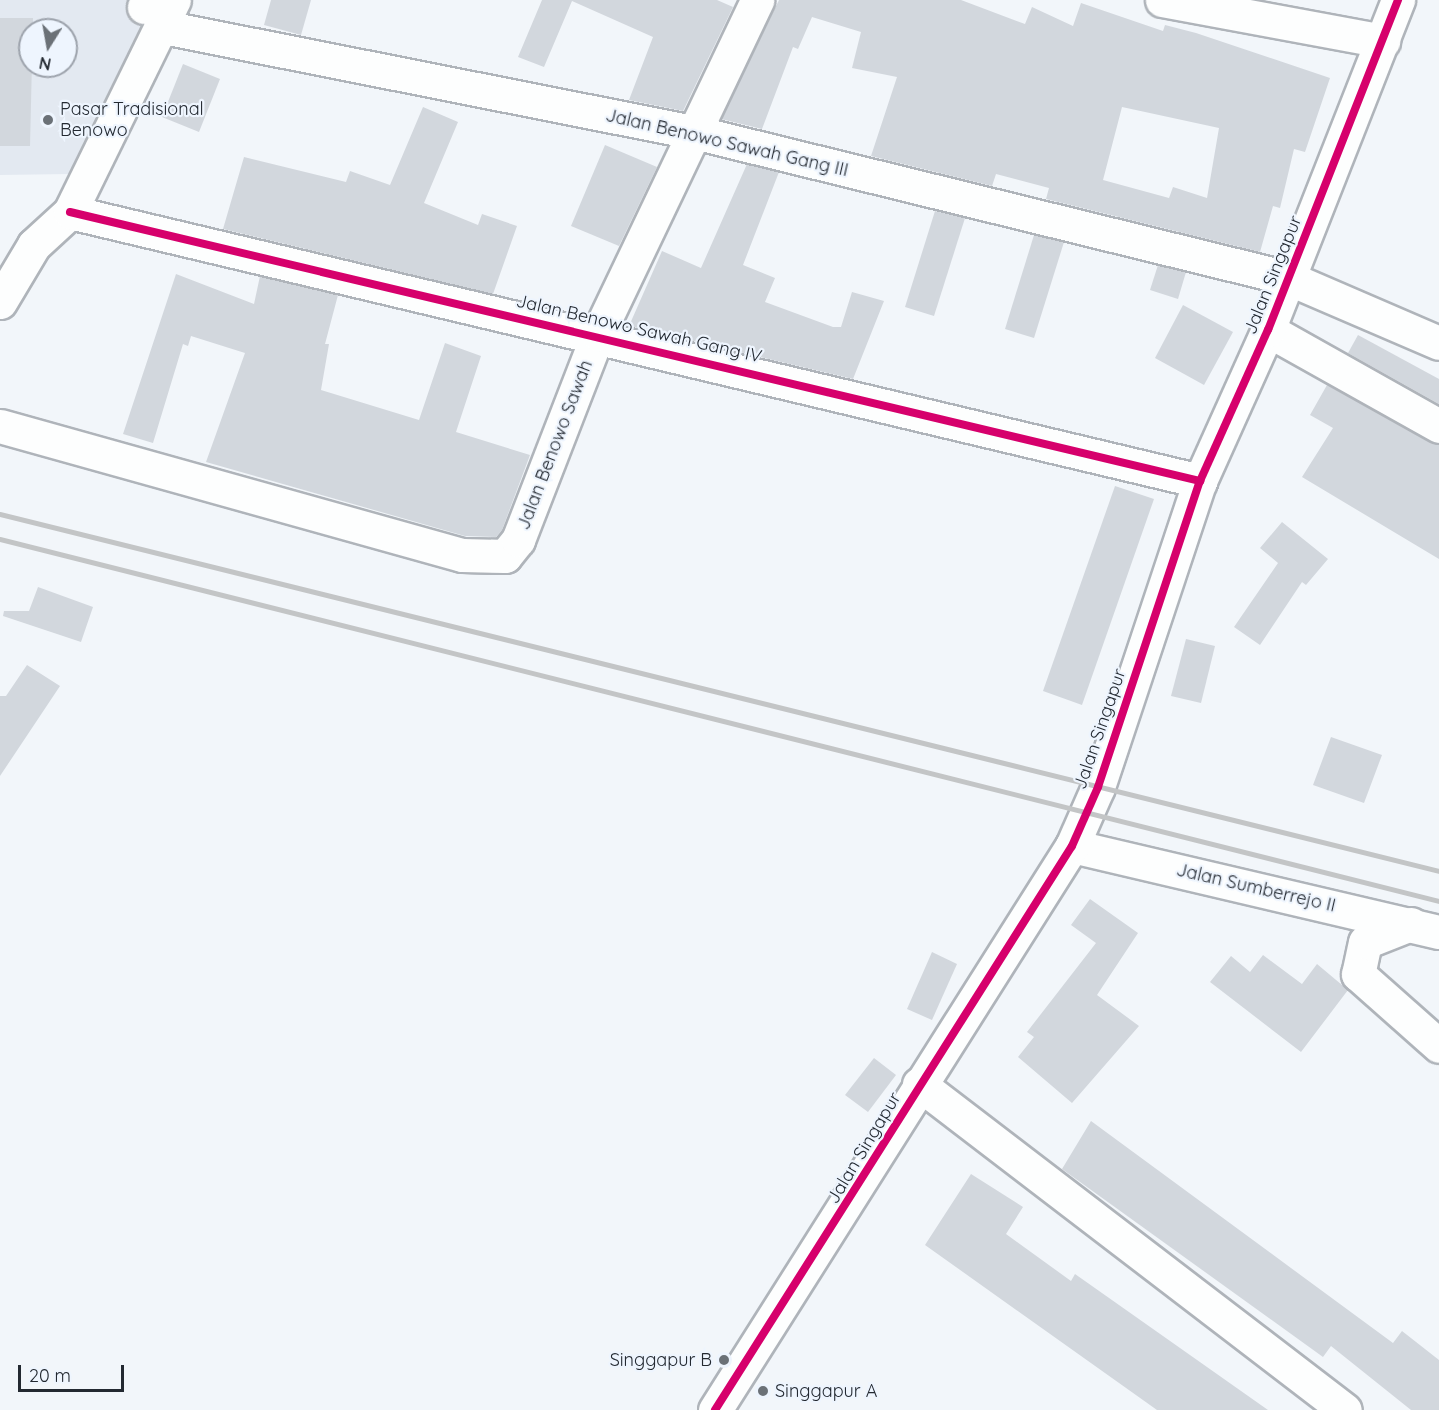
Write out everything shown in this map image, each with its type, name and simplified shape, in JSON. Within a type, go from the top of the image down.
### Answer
[{"type":"street","name":"Jalan Benowo Sawah","points":[[0,426],[462,555],[505,556],[518,540],[598,334],[698,133],[757,0]]},
{"type":"street","points":[[1162,0],[1383,41]]},
{"type":"street","name":"Jalan Singapur","points":[[716,1410],[919,1084],[1072,846],[1098,787],[1200,480],[1268,330],[1398,0]]},
{"type":"street","name":"Jalan Benowo Sawah Gang III","points":[[157,9],[698,133],[1287,279],[1439,343]]},
{"type":"street","points":[[0,302],[34,245],[70,212],[157,9]]},
{"type":"street","name":"Jalan Benowo Sawah Gang IV","points":[[70,212],[598,334],[1200,480]]},
{"type":"street","points":[[1268,330],[1439,426]]},
{"type":"street","name":"Jalan Sumberrejo II","points":[[1072,846],[1425,928]]},
{"type":"street","points":[[1425,928],[1365,942],[1358,974],[1439,1046]]},
{"type":"street","points":[[919,1084],[1345,1410]]},
{"type":"shaded area","name":"Pasar Tradisional Benowo","points":[[0,0],[155,0],[70,174],[0,175]]},
{"type":"building","points":[[271,0],[311,0],[301,35],[264,25]]},
{"type":"building","points":[[542,0],[717,0],[733,7],[683,111],[629,100],[653,37],[572,1],[544,67],[518,57]]},
{"type":"building","points":[[779,0],[961,0],[1025,24],[1032,7],[1073,26],[1081,3],[1163,31],[1165,25],[1196,33],[1330,78],[1305,152],[1294,149],[1280,208],[1273,206],[1260,252],[1046,199],[1049,188],[996,174],[992,186],[871,156],[897,77],[852,68],[861,32],[812,17],[798,49],[793,47],[762,129],[721,119]],"holes":[[[1122,107],[1219,128],[1207,198],[1173,187],[1169,198],[1103,180]]]},
{"type":"building","points":[[0,18],[18,18],[18,78],[32,78],[30,146],[0,146]]},
{"type":"building","points":[[183,64],[220,79],[199,132],[162,117]]},
{"type":"building","points":[[423,107],[458,122],[424,203],[478,225],[482,214],[517,226],[493,294],[223,229],[244,157],[346,182],[350,171],[390,185]]},
{"type":"building","points":[[605,145],[657,167],[619,246],[571,226]]},
{"type":"building","points":[[747,164],[779,172],[743,265],[775,278],[765,302],[833,327],[841,327],[852,292],[884,301],[853,379],[629,326],[662,251],[701,268]]},
{"type":"building","points":[[935,211],[965,218],[934,316],[905,307]]},
{"type":"building","points":[[1034,235],[1064,242],[1034,338],[1005,329]]},
{"type":"building","points":[[1158,265],[1186,272],[1178,299],[1150,290]]},
{"type":"building","points":[[176,274],[254,304],[260,276],[338,295],[325,344],[329,344],[321,390],[419,420],[445,343],[481,356],[456,432],[530,455],[502,530],[496,537],[465,536],[206,462],[245,353],[191,336],[188,346],[183,344],[153,443],[123,434]]},
{"type":"building","points":[[1183,305],[1233,332],[1204,385],[1155,358]]},
{"type":"building","points":[[1358,335],[1439,379],[1439,404],[1348,353]]},
{"type":"building","points":[[1327,385],[1439,445],[1439,559],[1302,477],[1333,428],[1310,415]]},
{"type":"building","points":[[1115,486],[1154,499],[1082,705],[1043,691]]},
{"type":"building","points":[[1282,522],[1328,559],[1306,585],[1302,582],[1260,645],[1234,627],[1278,563],[1260,548]]},
{"type":"building","points":[[38,587],[93,607],[81,642],[3,616],[4,611],[29,611]]},
{"type":"building","points":[[1186,639],[1215,646],[1201,703],[1171,696]]},
{"type":"building","points":[[27,665],[60,686],[0,776],[0,696],[6,696]]},
{"type":"building","points":[[1331,737],[1382,755],[1364,803],[1313,785]]},
{"type":"building","points":[[1090,899],[1138,933],[1097,995],[1139,1026],[1072,1103],[1018,1057],[1034,1037],[1027,1032],[1096,943],[1071,925]]},
{"type":"building","points":[[932,952],[957,964],[932,1020],[907,1009]]},
{"type":"building","points":[[1263,955],[1302,984],[1317,964],[1348,990],[1301,1052],[1210,982],[1231,956],[1250,972]]},
{"type":"building","points":[[874,1058],[896,1075],[868,1112],[845,1095]]},
{"type":"building","points":[[1091,1121],[1393,1343],[1402,1331],[1439,1360],[1439,1410],[1411,1410],[1331,1346],[1323,1357],[1062,1169]]},
{"type":"building","points":[[971,1174],[1023,1207],[1006,1234],[1071,1281],[1075,1274],[1268,1410],[1157,1410],[925,1245]]},
{"type":"railway","points":[[0,514],[1439,871]]},
{"type":"railway","points":[[0,539],[1439,901]]},
{"type":"cycle path","points":[[715,1410],[1072,846],[1098,787],[1200,481],[1268,330],[1398,0]]},
{"type":"cycle path","points":[[70,212],[1200,481]]},
{"type":"place","name":"Pasar Tradisional Benowo","points":[[48,120]]},
{"type":"place","name":"Singgapur B","points":[[724,1360]]},
{"type":"place","name":"Singgapur A","points":[[763,1391]]}]
